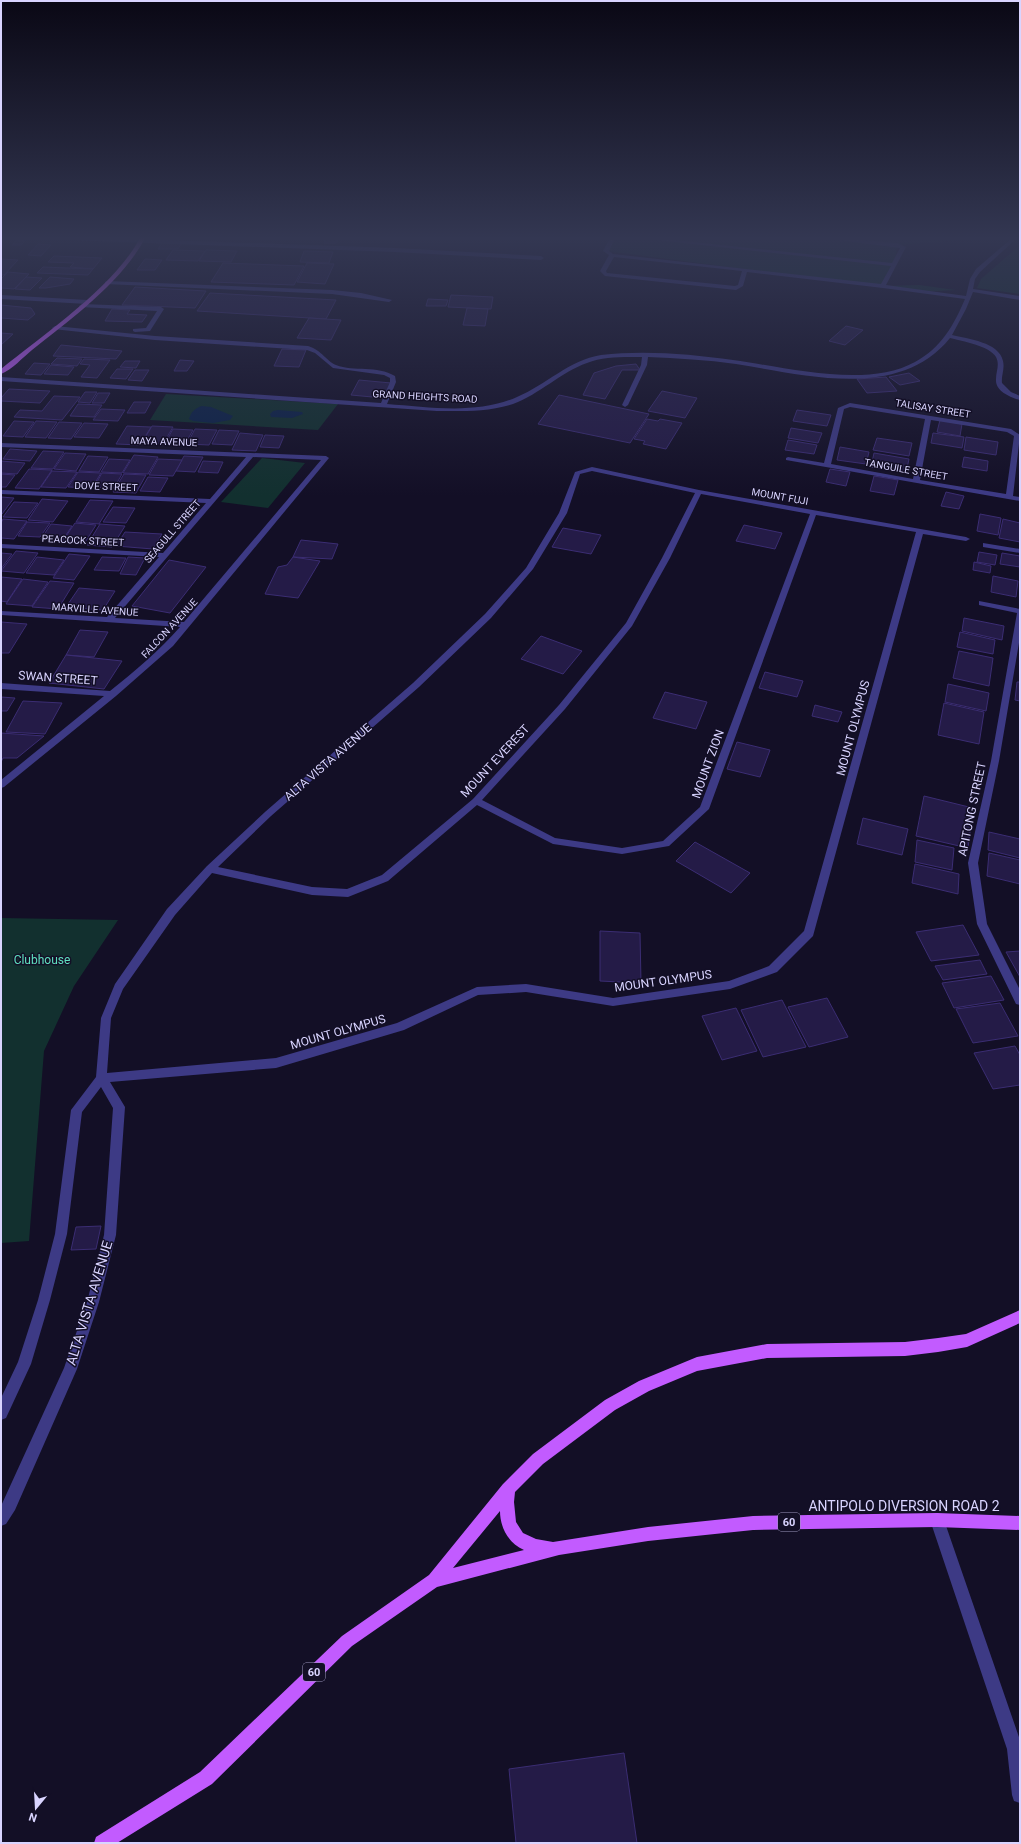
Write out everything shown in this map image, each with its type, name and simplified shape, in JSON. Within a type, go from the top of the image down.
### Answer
[{"type":"main road","points":[[1,372],[60,324]]},
{"type":"main road","name":"60","points":[[102,1843],[206,1778],[347,1641],[434,1580],[508,1489],[538,1459],[610,1405],[644,1386],[697,1364],[767,1351],[905,1349],[938,1345],[967,1340],[1020,1316]]},
{"type":"main road","points":[[508,1489],[506,1500],[507,1517],[513,1533],[518,1539],[533,1546],[559,1548]]},
{"type":"main road","name":"ANTIPOLO DIVERSION ROAD 2","points":[[434,1580],[559,1548],[648,1534],[753,1522],[937,1520],[1020,1523]]},
{"type":"street","points":[[74,324],[148,330],[152,324]]},
{"type":"street","name":"GRAND HEIGHTS ROAD","points":[[1,380],[475,410],[500,406],[522,398],[581,362],[611,356],[709,359],[833,376],[875,375],[895,372],[915,364],[933,354],[950,336],[956,324]]},
{"type":"street","points":[[55,328],[155,338],[308,348],[319,351],[334,367],[386,373],[393,377],[393,382],[383,405]]},
{"type":"street","points":[[950,336],[979,344],[992,350],[999,356],[999,385],[1004,390],[1020,398]]},
{"type":"street","points":[[625,405],[644,365],[645,356]]},
{"type":"street","name":"TALISAY STREET","points":[[827,465],[841,408],[850,405],[1009,430],[1017,435],[1009,497]]},
{"type":"street","points":[[916,481],[928,417]]},
{"type":"street","name":"MAYA AVENUE","points":[[1,445],[326,458]]},
{"type":"street","name":"SEAGULL STREET","points":[[109,620],[251,455]]},
{"type":"street","name":"FALCON AVENUE","points":[[1,784],[150,664],[187,625],[326,458]]},
{"type":"street","name":"TANGUILE STREET","points":[[788,459],[1020,499]]},
{"type":"street","name":"MOUNT FUJI","points":[[592,469],[699,492],[966,539]]},
{"type":"street","name":"ALTA VISTA AVENUE","points":[[1,1519],[10,1505],[70,1369],[93,1302],[110,1235],[119,1107],[101,1078],[106,1018],[120,987],[171,912],[210,869],[268,814],[416,685],[488,616],[529,569],[563,513],[577,473],[592,469]]},
{"type":"street","name":"DOVE STREET","points":[[1,492],[211,501]]},
{"type":"street","name":"MOUNT EVEREST","points":[[210,869],[312,891],[348,893],[385,878],[476,801],[562,707],[629,624],[666,558],[699,492]]},
{"type":"street","name":"MOUNT ZION","points":[[476,801],[553,841],[622,851],[666,844],[704,809],[814,512]]},
{"type":"street","name":"MOUNT OLYMPUS","points":[[101,1078],[276,1063],[400,1027],[477,991],[526,988],[612,1002],[730,985],[773,969],[809,933],[920,531]]},
{"type":"street","points":[[986,545],[1020,551]]},
{"type":"street","name":"PEACOCK STREET","points":[[1,546],[165,555]]},
{"type":"street","points":[[982,603],[1020,612]]},
{"type":"street","name":"APITONG STREET","points":[[1020,612],[994,761],[973,863],[982,924],[1020,1001]]},
{"type":"street","name":"MARVILLE AVENUE","points":[[1,613],[187,625]]},
{"type":"street","name":"SWAN STREET","points":[[1,686],[113,694]]},
{"type":"street","points":[[1,1413],[24,1364],[44,1300],[60,1238],[77,1110],[101,1078]]},
{"type":"street","points":[[937,1520],[1014,1749],[1020,1795]]},
{"type":"green space","points":[[166,394],[338,404],[318,430],[150,420]]},
{"type":"green space","points":[[262,458],[305,463],[268,508],[221,502]]},
{"type":"green space","name":"Clubhouse","points":[[1,918],[118,920],[74,986],[44,1051],[29,1241],[1,1243]]},
{"type":"water","points":[[202,406],[211,407],[233,416],[230,420],[213,423],[193,421],[189,419],[191,414],[197,408]]},
{"type":"water","points":[[273,411],[302,412],[303,414],[292,418],[271,417],[270,414]]},
{"type":"building","points":[[305,324],[339,324],[331,340],[297,338]]},
{"type":"building","points":[[463,324],[485,324],[485,326]]},
{"type":"building","points":[[846,326],[863,330],[845,345],[829,341]]},
{"type":"building","points":[[1,333],[13,334],[1,345]]},
{"type":"building","points":[[61,345],[122,351],[116,359],[53,356]]},
{"type":"building","points":[[282,349],[306,350],[299,367],[274,366]]},
{"type":"building","points":[[57,358],[82,359],[77,366],[51,364]]},
{"type":"building","points":[[84,359],[110,360],[97,378],[81,377],[90,365],[80,364]]},
{"type":"building","points":[[180,360],[194,361],[187,371],[174,371]]},
{"type":"building","points":[[125,361],[140,361],[136,368],[120,367]]},
{"type":"building","points":[[34,363],[50,364],[41,375],[25,374]]},
{"type":"building","points":[[636,364],[640,370],[622,370],[605,399],[583,395],[594,373],[616,366]]},
{"type":"building","points":[[51,365],[74,367],[68,375],[44,374]]},
{"type":"building","points":[[117,369],[133,369],[126,379],[110,378]]},
{"type":"building","points":[[135,370],[149,370],[142,381],[128,380]]},
{"type":"building","points":[[909,373],[920,381],[900,385],[889,377]]},
{"type":"building","points":[[886,377],[897,391],[867,393],[857,379]]},
{"type":"building","points":[[359,380],[391,383],[383,398],[351,395]]},
{"type":"building","points":[[9,389],[50,391],[40,403],[1,401],[1,398]]},
{"type":"building","points":[[662,391],[697,398],[685,418],[648,411]]},
{"type":"building","points":[[85,392],[97,392],[90,403],[78,402]]},
{"type":"building","points":[[98,393],[110,393],[104,403],[92,403]]},
{"type":"building","points":[[559,395],[649,414],[630,443],[538,424]]},
{"type":"building","points":[[54,396],[80,397],[62,420],[14,417],[20,410],[42,411]]},
{"type":"building","points":[[134,402],[151,402],[145,413],[127,413]]},
{"type":"building","points":[[78,404],[102,405],[94,417],[70,416]]},
{"type":"building","points":[[101,409],[125,410],[118,421],[93,420]]},
{"type":"building","points":[[797,410],[831,415],[827,426],[793,421]]},
{"type":"building","points":[[647,419],[658,421],[660,419],[682,423],[666,449],[643,444],[645,441],[634,439]]},
{"type":"building","points":[[940,420],[962,424],[960,436],[937,432]]},
{"type":"building","points":[[14,421],[34,422],[23,437],[3,436]]},
{"type":"building","points":[[36,421],[57,422],[46,438],[25,437]]},
{"type":"building","points":[[59,422],[82,423],[71,439],[48,438]]},
{"type":"building","points":[[84,423],[108,424],[99,438],[74,437]]},
{"type":"building","points":[[127,426],[151,427],[140,445],[116,444]]},
{"type":"building","points":[[152,426],[173,427],[163,444],[142,443]]},
{"type":"building","points":[[791,428],[822,433],[818,443],[788,438]]},
{"type":"building","points":[[173,429],[193,430],[185,444],[165,443]]},
{"type":"building","points":[[195,429],[217,430],[209,445],[187,444]]},
{"type":"building","points":[[219,430],[239,431],[232,445],[212,444]]},
{"type":"building","points":[[240,433],[263,435],[256,451],[232,450]]},
{"type":"building","points":[[933,433],[964,437],[962,448],[931,443]]},
{"type":"building","points":[[265,435],[284,436],[279,448],[260,447]]},
{"type":"building","points":[[966,437],[998,442],[996,455],[964,450]]},
{"type":"building","points":[[877,438],[912,443],[909,456],[873,450]]},
{"type":"building","points":[[788,440],[817,445],[814,454],[785,450]]},
{"type":"building","points":[[840,447],[869,452],[866,464],[837,460]]},
{"type":"building","points":[[10,449],[37,451],[30,461],[3,459]]},
{"type":"building","points":[[43,451],[64,452],[53,469],[31,468]]},
{"type":"building","points":[[65,453],[86,454],[76,471],[54,469]]},
{"type":"building","points":[[874,453],[909,459],[906,473],[871,467]]},
{"type":"building","points":[[134,455],[158,457],[148,474],[123,473]]},
{"type":"building","points":[[88,456],[108,457],[99,472],[79,471]]},
{"type":"building","points":[[184,456],[203,457],[195,472],[176,471]]},
{"type":"building","points":[[964,457],[988,461],[987,471],[962,467]]},
{"type":"building","points":[[109,459],[130,460],[122,473],[101,472]]},
{"type":"building","points":[[158,459],[182,460],[173,476],[149,475]]},
{"type":"building","points":[[1,461],[25,463],[17,474],[1,473]]},
{"type":"building","points":[[203,461],[223,462],[218,473],[198,472]]},
{"type":"building","points":[[29,469],[52,470],[39,489],[15,488]]},
{"type":"building","points":[[830,469],[850,472],[846,486],[826,482]]},
{"type":"building","points":[[52,471],[77,472],[66,488],[41,487]]},
{"type":"building","points":[[78,472],[101,473],[92,488],[68,487]]},
{"type":"building","points":[[102,473],[122,474],[114,488],[94,487]]},
{"type":"building","points":[[1,474],[15,475],[6,487],[1,487]]},
{"type":"building","points":[[124,474],[146,475],[136,493],[113,492]]},
{"type":"building","points":[[874,476],[898,480],[894,495],[870,491]]},
{"type":"building","points":[[148,477],[168,478],[160,492],[140,491]]},
{"type":"building","points":[[946,492],[964,496],[959,509],[941,506]]},
{"type":"building","points":[[1,497],[14,498],[2,514],[1,514]]},
{"type":"building","points":[[42,499],[68,501],[53,522],[28,520]]},
{"type":"building","points":[[90,500],[113,501],[99,524],[76,522]]},
{"type":"building","points":[[14,502],[38,503],[27,518],[3,517]]},
{"type":"building","points":[[113,507],[135,508],[126,523],[103,522]]},
{"type":"building","points":[[980,514],[1001,518],[998,535],[977,531]]},
{"type":"building","points":[[3,519],[27,521],[14,539],[1,538],[1,523]]},
{"type":"building","points":[[1003,519],[1020,523],[1020,542],[999,538]]},
{"type":"building","points":[[27,522],[50,523],[40,537],[18,536]]},
{"type":"building","points":[[75,523],[96,525],[84,544],[62,542]]},
{"type":"building","points":[[51,524],[72,526],[62,541],[41,539]]},
{"type":"building","points":[[100,524],[125,526],[112,547],[87,545]]},
{"type":"building","points":[[744,525],[782,533],[775,549],[736,541]]},
{"type":"building","points":[[563,528],[601,535],[591,554],[552,547]]},
{"type":"building","points":[[125,532],[162,534],[153,549],[116,546]]},
{"type":"building","points":[[301,540],[338,544],[332,559],[293,557]]},
{"type":"building","points":[[16,551],[38,553],[24,573],[1,571]]},
{"type":"building","points":[[979,552],[997,555],[995,565],[977,562]]},
{"type":"building","points":[[1,553],[12,554],[1,569]]},
{"type":"building","points":[[1002,553],[1020,556],[1020,567],[1000,564]]},
{"type":"building","points":[[69,554],[90,556],[74,580],[53,578]]},
{"type":"building","points":[[37,557],[64,560],[54,575],[26,573]]},
{"type":"building","points":[[102,557],[126,558],[119,571],[94,570]]},
{"type":"building","points":[[128,557],[145,558],[136,575],[120,574]]},
{"type":"building","points":[[293,557],[320,561],[298,598],[265,594],[278,567],[287,565]]},
{"type":"building","points":[[169,560],[206,567],[170,613],[132,606]]},
{"type":"building","points":[[974,562],[991,566],[990,573],[973,570]]},
{"type":"building","points":[[993,576],[1018,581],[1016,597],[991,592]]},
{"type":"building","points":[[1,577],[22,579],[7,602],[1,601]]},
{"type":"building","points":[[23,579],[48,582],[32,606],[6,604]]},
{"type":"building","points":[[50,581],[74,583],[58,609],[32,607]]},
{"type":"building","points":[[79,588],[115,591],[103,610],[66,607]]},
{"type":"building","points":[[964,618],[1004,626],[1002,640],[962,631]]},
{"type":"building","points":[[1,622],[27,624],[9,653],[1,653]]},
{"type":"building","points":[[80,630],[108,632],[94,657],[66,655]]},
{"type":"building","points":[[960,632],[995,640],[993,654],[957,647]]},
{"type":"building","points":[[541,636],[582,651],[563,674],[521,659]]},
{"type":"building","points":[[959,651],[993,658],[989,686],[953,678]]},
{"type":"building","points":[[66,655],[122,661],[104,689],[49,683]]},
{"type":"building","points":[[765,672],[803,681],[797,697],[759,688]]},
{"type":"building","points":[[1017,682],[1020,682],[1020,701],[1015,700]]},
{"type":"building","points":[[948,684],[989,693],[986,711],[945,702]]},
{"type":"building","points":[[665,692],[707,702],[696,729],[653,718]]},
{"type":"building","points":[[1,697],[15,698],[7,711],[1,711]]},
{"type":"building","points":[[23,701],[62,703],[45,734],[6,732]]},
{"type":"building","points":[[944,703],[984,712],[979,744],[938,735]]},
{"type":"building","points":[[815,705],[842,712],[838,722],[812,716]]},
{"type":"building","points":[[1,733],[44,736],[17,758],[3,758],[1,762]]},
{"type":"building","points":[[737,742],[770,750],[760,777],[727,769]]},
{"type":"building","points":[[924,796],[973,808],[968,848],[916,836]]},
{"type":"building","points":[[863,818],[908,829],[902,855],[857,844]]},
{"type":"building","points":[[989,832],[1020,839],[1020,858],[988,850]]},
{"type":"building","points":[[917,840],[954,848],[952,870],[915,862]]},
{"type":"building","points":[[695,842],[750,873],[731,893],[676,861]]},
{"type":"building","points":[[989,853],[1020,860],[1020,884],[987,876]]},
{"type":"building","points":[[915,864],[959,874],[958,894],[912,883]]},
{"type":"building","points":[[963,925],[979,955],[931,961],[916,932]]},
{"type":"building","points":[[600,931],[640,933],[641,983],[600,981]]},
{"type":"building","points":[[1020,951],[1020,977],[1006,952]]},
{"type":"building","points":[[980,960],[987,974],[943,980],[935,966]]},
{"type":"building","points":[[991,976],[1004,1000],[954,1008],[942,983]]},
{"type":"building","points":[[827,998],[848,1037],[809,1047],[788,1007]]},
{"type":"building","points":[[782,1000],[806,1047],[763,1057],[741,1010]]},
{"type":"building","points":[[1000,1003],[1018,1036],[973,1043],[956,1009]]},
{"type":"building","points":[[736,1008],[757,1051],[722,1060],[702,1016]]},
{"type":"building","points":[[1015,1046],[1020,1055],[1020,1085],[993,1089],[974,1053]]},
{"type":"building","points":[[101,1226],[96,1249],[71,1250],[76,1227]]},
{"type":"building","points":[[624,1753],[637,1843],[516,1843],[509,1769]]}]
